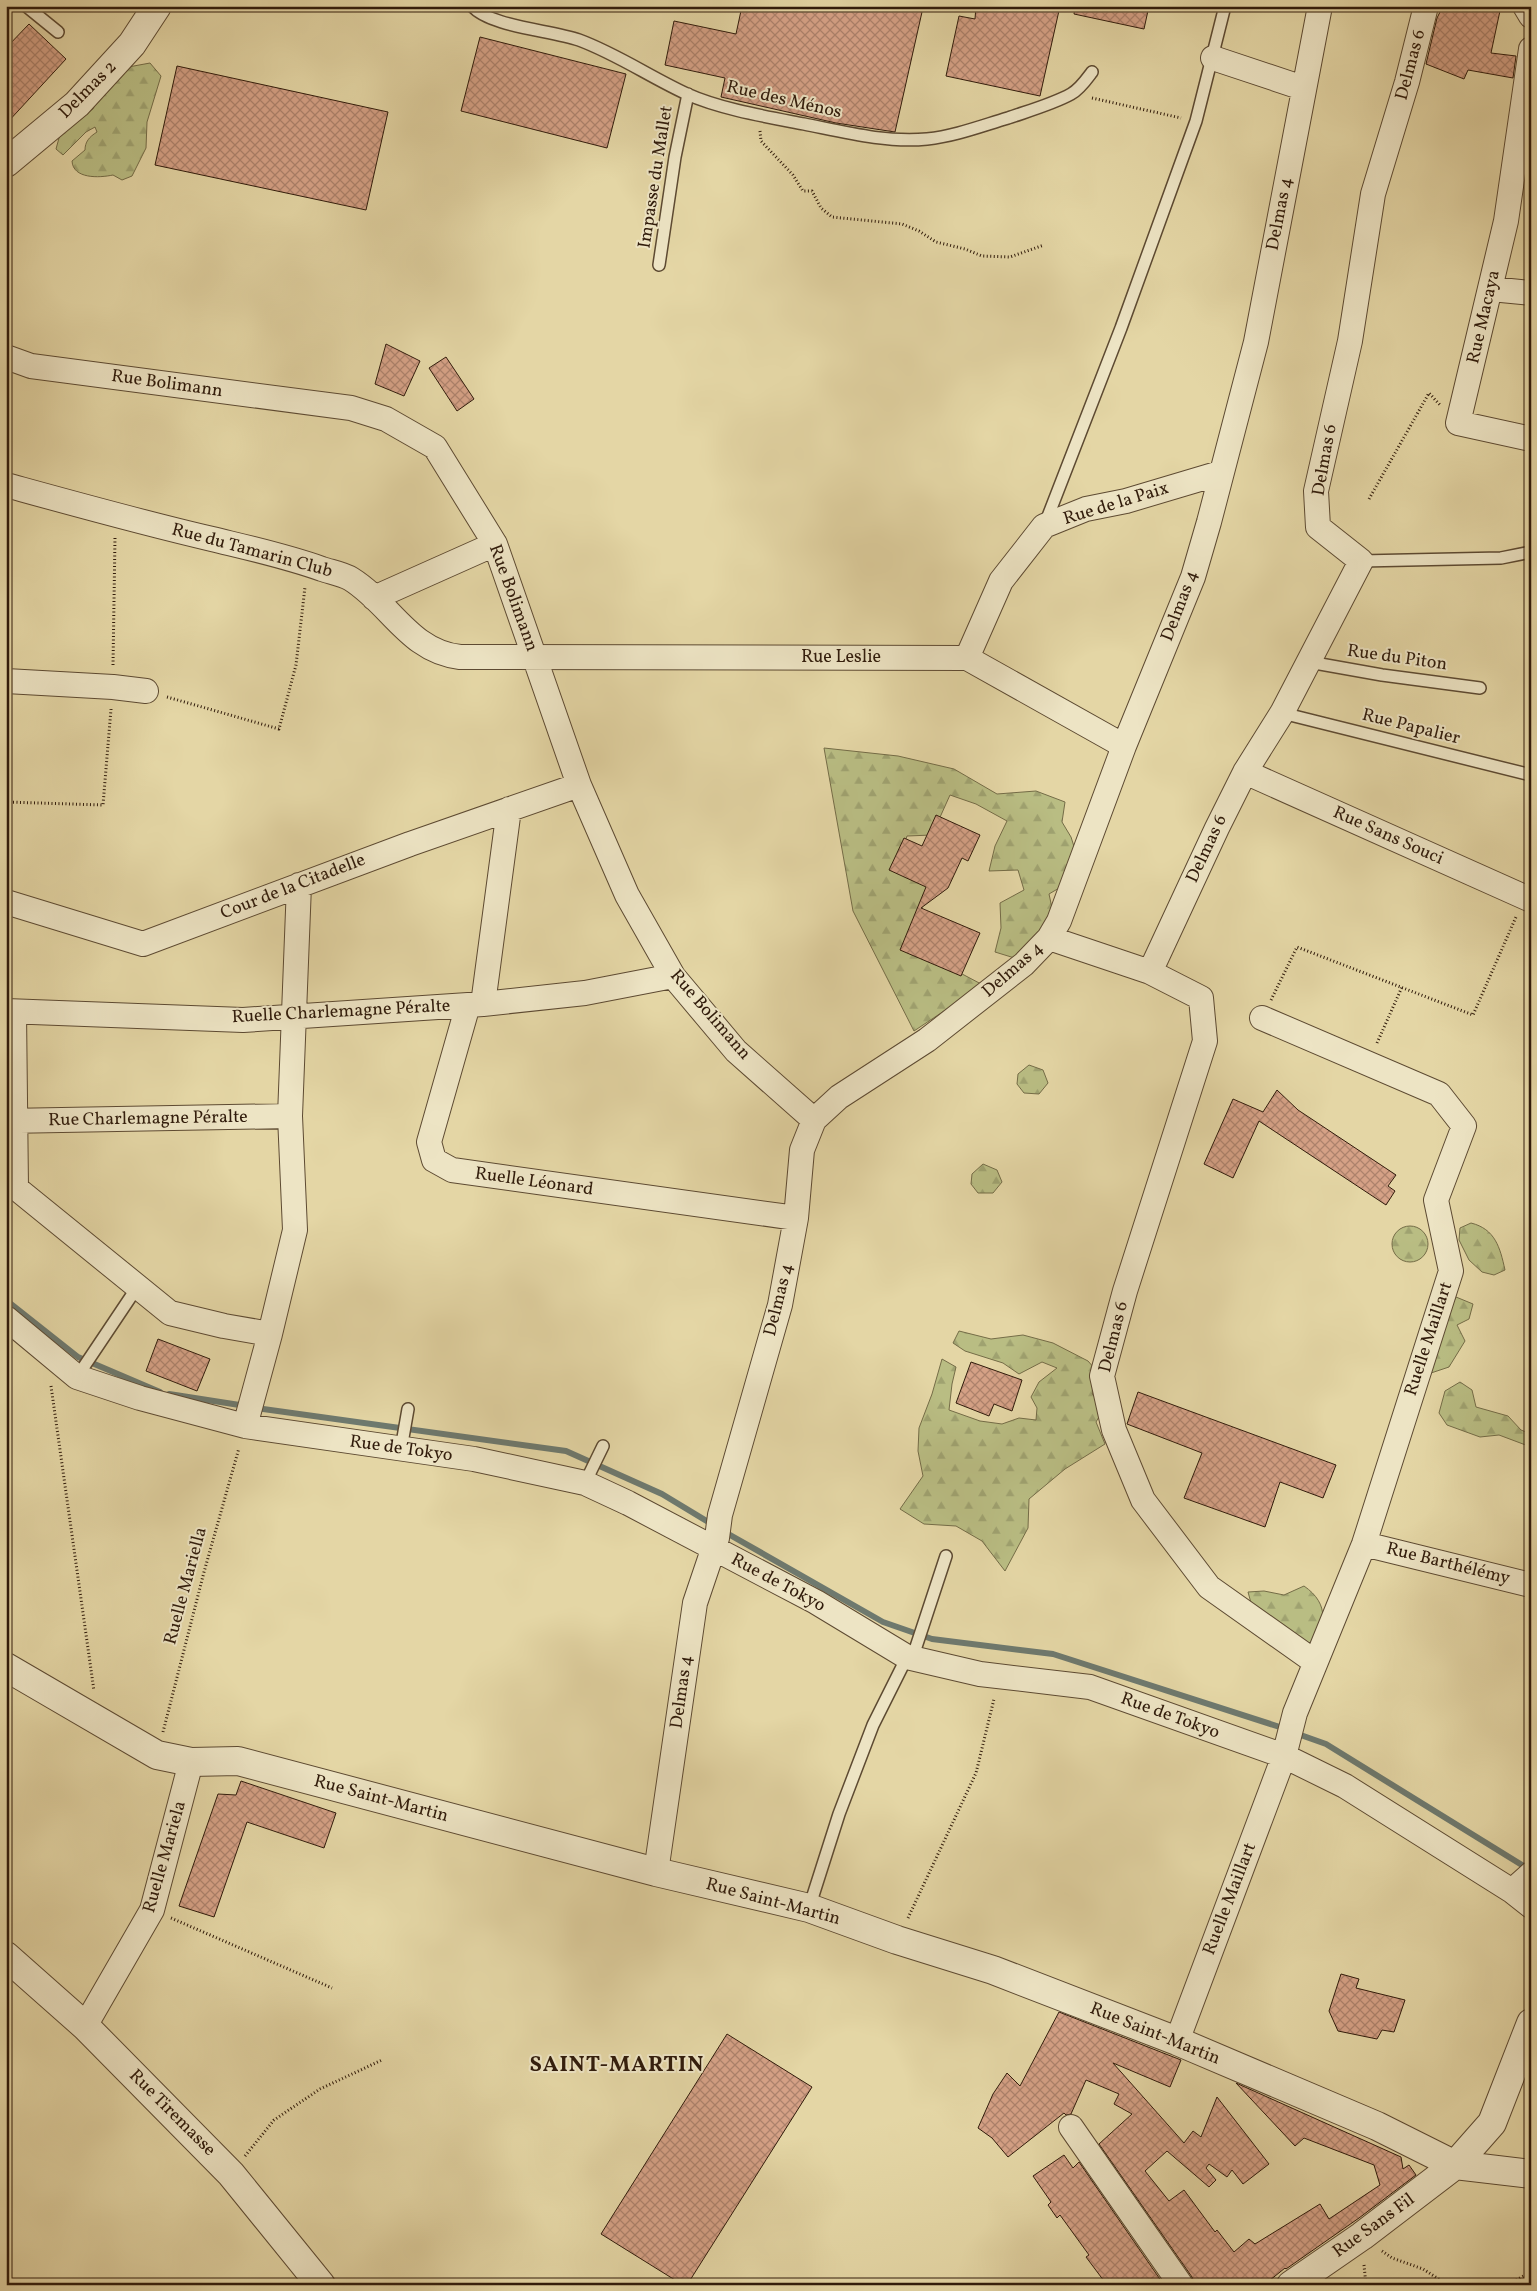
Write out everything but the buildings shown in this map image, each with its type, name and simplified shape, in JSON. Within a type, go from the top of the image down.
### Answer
[{"type":"street","name":"Delmas 2","points":[[6,162],[78,104],[132,44],[157,6]]},
{"type":"street","name":"Delmas 4","points":[[656,1872],[695,1603],[715,1544],[720,1515],[780,1305],[796,1218],[802,1150],[814,1120],[840,1097],[927,1040],[1024,964],[1049,938],[1059,921],[1124,746],[1193,577],[1256,342],[1320,6]]},
{"type":"street","name":"Delmas 6","points":[[1150,972],[1216,828],[1245,772],[1282,713],[1361,561],[1318,527],[1316,491],[1350,341],[1373,194],[1407,82],[1426,6]]},
{"type":"street","points":[[1525,6],[1531,16]]},
{"type":"street","name":"Rue Macaya","points":[[1458,423],[1506,221],[1531,49]]},
{"type":"street","points":[[1213,58],[1303,88]]},
{"type":"street","points":[[1491,289],[1531,293]]},
{"type":"street","name":"Rue Bolimann","points":[[6,357],[31,366],[351,408],[386,419],[435,447],[495,544],[579,785],[627,895],[673,976],[736,1051],[814,1120]]},
{"type":"street","points":[[1458,423],[1531,439]]},
{"type":"street","name":"Rue de la Paix","points":[[967,658],[1001,581],[1044,526],[1086,509],[1126,500],[1220,473]]},
{"type":"street","name":"Rue du Tamarin Club","points":[[6,484],[115,516],[278,555],[350,579],[374,598],[416,639],[428,648],[443,655],[460,657],[534,656]]},
{"type":"street","points":[[374,598],[495,544]]},
{"type":"street","name":"Rue Leslie","points":[[534,656],[967,658],[1124,746]]},
{"type":"street","points":[[6,680],[146,691]]},
{"type":"street","name":"Rue Sans Souci","points":[[1245,772],[1528,899]]},
{"type":"street","name":"Cour de la Citadelle","points":[[6,902],[143,944],[299,885],[579,785]]},
{"type":"street","name":"Ruelle Léonard","points":[[508,809],[476,1005],[429,1142],[434,1160],[452,1170],[796,1218]]},
{"type":"street","points":[[245,1426],[270,1334],[294,1230],[290,1116],[299,885]]},
{"type":"street","name":"Delmas 6","points":[[1049,938],[1150,972],[1201,998],[1205,1041],[1124,1291],[1102,1376],[1114,1430],[1143,1500],[1210,1587],[1315,1662]]},
{"type":"street","name":"Ruelle Charlemagne Péralte","points":[[10,1012],[243,1020],[476,1005],[585,993],[673,976]]},
{"type":"street","points":[[10,1012],[11,1121],[16,1188],[170,1312],[224,1326],[270,1334]]},
{"type":"street","name":"Ruelle Maillart","points":[[1177,2041],[1284,1756],[1295,1713],[1364,1544],[1451,1271],[1436,1200],[1464,1126],[1439,1094],[1262,1018]]},
{"type":"street","name":"Rue Charlemagne Péralte","points":[[11,1121],[290,1116]]},
{"type":"street","name":"Rue de Tokyo","points":[[6,1318],[77,1377],[132,1396],[245,1426],[402,1444],[474,1460],[587,1478],[628,1503],[715,1544],[816,1602],[911,1653],[999,1676],[1090,1687],[1284,1756],[1345,1786],[1512,1891],[1531,1906]]},
{"type":"street","name":"Rue Barthélémy","points":[[1364,1544],[1531,1585]]},
{"type":"street","name":"Rue Saint-Martin","points":[[6,1667],[157,1755],[191,1762],[238,1761],[656,1872],[810,1908],[897,1940],[994,1970],[1177,2041],[1377,2126],[1455,2165],[1531,2174]]},
{"type":"street","name":"Ruelle Mariela","points":[[85,2026],[152,1910],[191,1762]]},
{"type":"street","points":[[1512,1891],[1531,1874]]},
{"type":"street","name":"Rue Tiremasse","points":[[6,1956],[85,2026],[231,2174],[321,2285]]},
{"type":"street","name":"Rue Sans Fil","points":[[1291,2285],[1362,2236],[1455,2165],[1492,2123],[1531,2023]]},
{"type":"street","points":[[1071,2127],[1181,2285]]},
{"type":"lane","points":[[26,6],[58,32]]},
{"type":"lane","name":"Rue des Ménos","points":[[472,6],[496,20],[578,40],[616,56],[688,94],[758,115],[855,134],[892,139],[927,139],[966,131],[1071,94],[1082,85],[1092,72]]},
{"type":"lane","points":[[1044,526],[1121,328],[1196,121],[1225,6]]},
{"type":"lane","name":"Impasse du Mallet","points":[[660,265],[675,158],[688,94]]},
{"type":"lane","points":[[1361,561],[1501,558],[1531,552]]},
{"type":"lane","name":"Rue du Piton","points":[[1308,662],[1382,675],[1480,688]]},
{"type":"lane","name":"Rue Papalier","points":[[1282,713],[1531,775]]},
{"type":"lane","points":[[77,1377],[138,1286]]},
{"type":"lane","points":[[402,1444],[408,1409]]},
{"type":"lane","points":[[587,1478],[603,1446]]},
{"type":"lane","points":[[810,1908],[839,1814],[873,1725],[911,1653],[928,1611],[946,1556]]},
{"type":"path","points":[[1071,94],[1196,121]]},
{"type":"path","points":[[758,115],[761,141],[793,175],[803,191],[812,191],[821,208],[832,217],[902,224],[919,231],[936,242],[966,249],[982,256],[1010,257],[1044,246]]},
{"type":"path","points":[[1369,500],[1429,394],[1458,423]]},
{"type":"path","points":[[146,691],[279,729],[296,665],[308,564]]},
{"type":"path","points":[[1262,1018],[1297,947],[1473,1015],[1528,899]]},
{"type":"path","points":[[1368,1064],[1402,987]]},
{"type":"path","points":[[46,1352],[98,1722]]},
{"type":"path","name":"Ruelle Mariella","points":[[157,1755],[204,1572],[245,1426]]},
{"type":"path","points":[[897,1940],[976,1772],[999,1676]]},
{"type":"path","points":[[152,1910],[332,1988]]},
{"type":"path","points":[[231,2174],[274,2120],[320,2089],[382,2060]]},
{"type":"path","points":[[1362,2236],[1392,2258],[1423,2269],[1448,2285]]},
{"type":"path","points":[[1507,2285],[1531,2272]]},
{"type":"green space","points":[[150,63],[161,76],[147,122],[146,148],[132,176],[122,180],[113,175],[94,177],[77,171],[73,167],[72,161],[85,150],[88,140],[97,132],[95,127],[86,132],[63,155],[56,149],[59,138],[66,128],[93,109],[102,90],[123,68]]},
{"type":"green space","points":[[824,748],[898,756],[954,769],[997,794],[1036,791],[1065,802],[1062,822],[1071,837],[1078,859],[1066,884],[1049,894],[1055,922],[1021,960],[995,952],[1001,928],[1000,903],[1024,890],[1018,870],[989,871],[995,846],[1007,821],[976,804],[950,795],[932,835],[907,836],[901,854],[933,876],[909,946],[983,985],[914,1031],[853,911]]},
{"type":"green space","points":[[1029,1065],[1043,1070],[1048,1083],[1039,1094],[1024,1093],[1017,1084],[1018,1074]]},
{"type":"green space","points":[[983,1164],[997,1170],[1002,1182],[993,1193],[978,1193],[971,1184],[972,1174]]},
{"type":"green space","points":[[1471,1223],[1491,1234],[1501,1254],[1505,1270],[1494,1275],[1482,1272],[1469,1260],[1459,1240],[1460,1228]]},
{"type":"green space","points":[[1410,1226],[1423,1231],[1428,1244],[1423,1257],[1410,1262],[1397,1257],[1392,1244],[1397,1231]]},
{"type":"green space","points":[[1456,1297],[1473,1304],[1469,1319],[1457,1325],[1465,1341],[1449,1367],[1428,1374],[1441,1328]]},
{"type":"green space","points":[[959,1331],[991,1339],[1023,1335],[1053,1343],[1088,1361],[1102,1377],[1092,1394],[1107,1403],[1096,1422],[1105,1444],[1065,1469],[1029,1499],[1028,1528],[1005,1571],[982,1541],[956,1526],[924,1524],[900,1509],[923,1476],[918,1451],[919,1428],[932,1394],[942,1359],[956,1367],[949,1410],[980,1421],[1002,1424],[1019,1418],[1036,1420],[1037,1408],[1031,1397],[1039,1382],[1057,1368],[1042,1362],[1019,1374],[1003,1363],[965,1351],[953,1343]]},
{"type":"green space","points":[[1460,1382],[1472,1390],[1476,1407],[1508,1416],[1521,1430],[1531,1434],[1531,1447],[1499,1435],[1480,1437],[1447,1425],[1439,1413],[1445,1391]]},
{"type":"green space","points":[[1304,1586],[1318,1600],[1323,1616],[1319,1633],[1307,1650],[1253,1610],[1248,1592],[1264,1591],[1284,1595]]},
{"type":"waterway","points":[[6,1300],[78,1357],[160,1392]]},
{"type":"waterway","points":[[169,1394],[246,1406]]},
{"type":"waterway","points":[[256,1408],[566,1451],[662,1494],[715,1526]]},
{"type":"waterway","points":[[723,1531],[883,1622],[932,1639],[1053,1654],[1286,1729]]},
{"type":"waterway","points":[[1295,1733],[1326,1744],[1530,1870]]},
{"type":"district","name":"SAINT-MARTIN","points":[[617,2065]]}]
